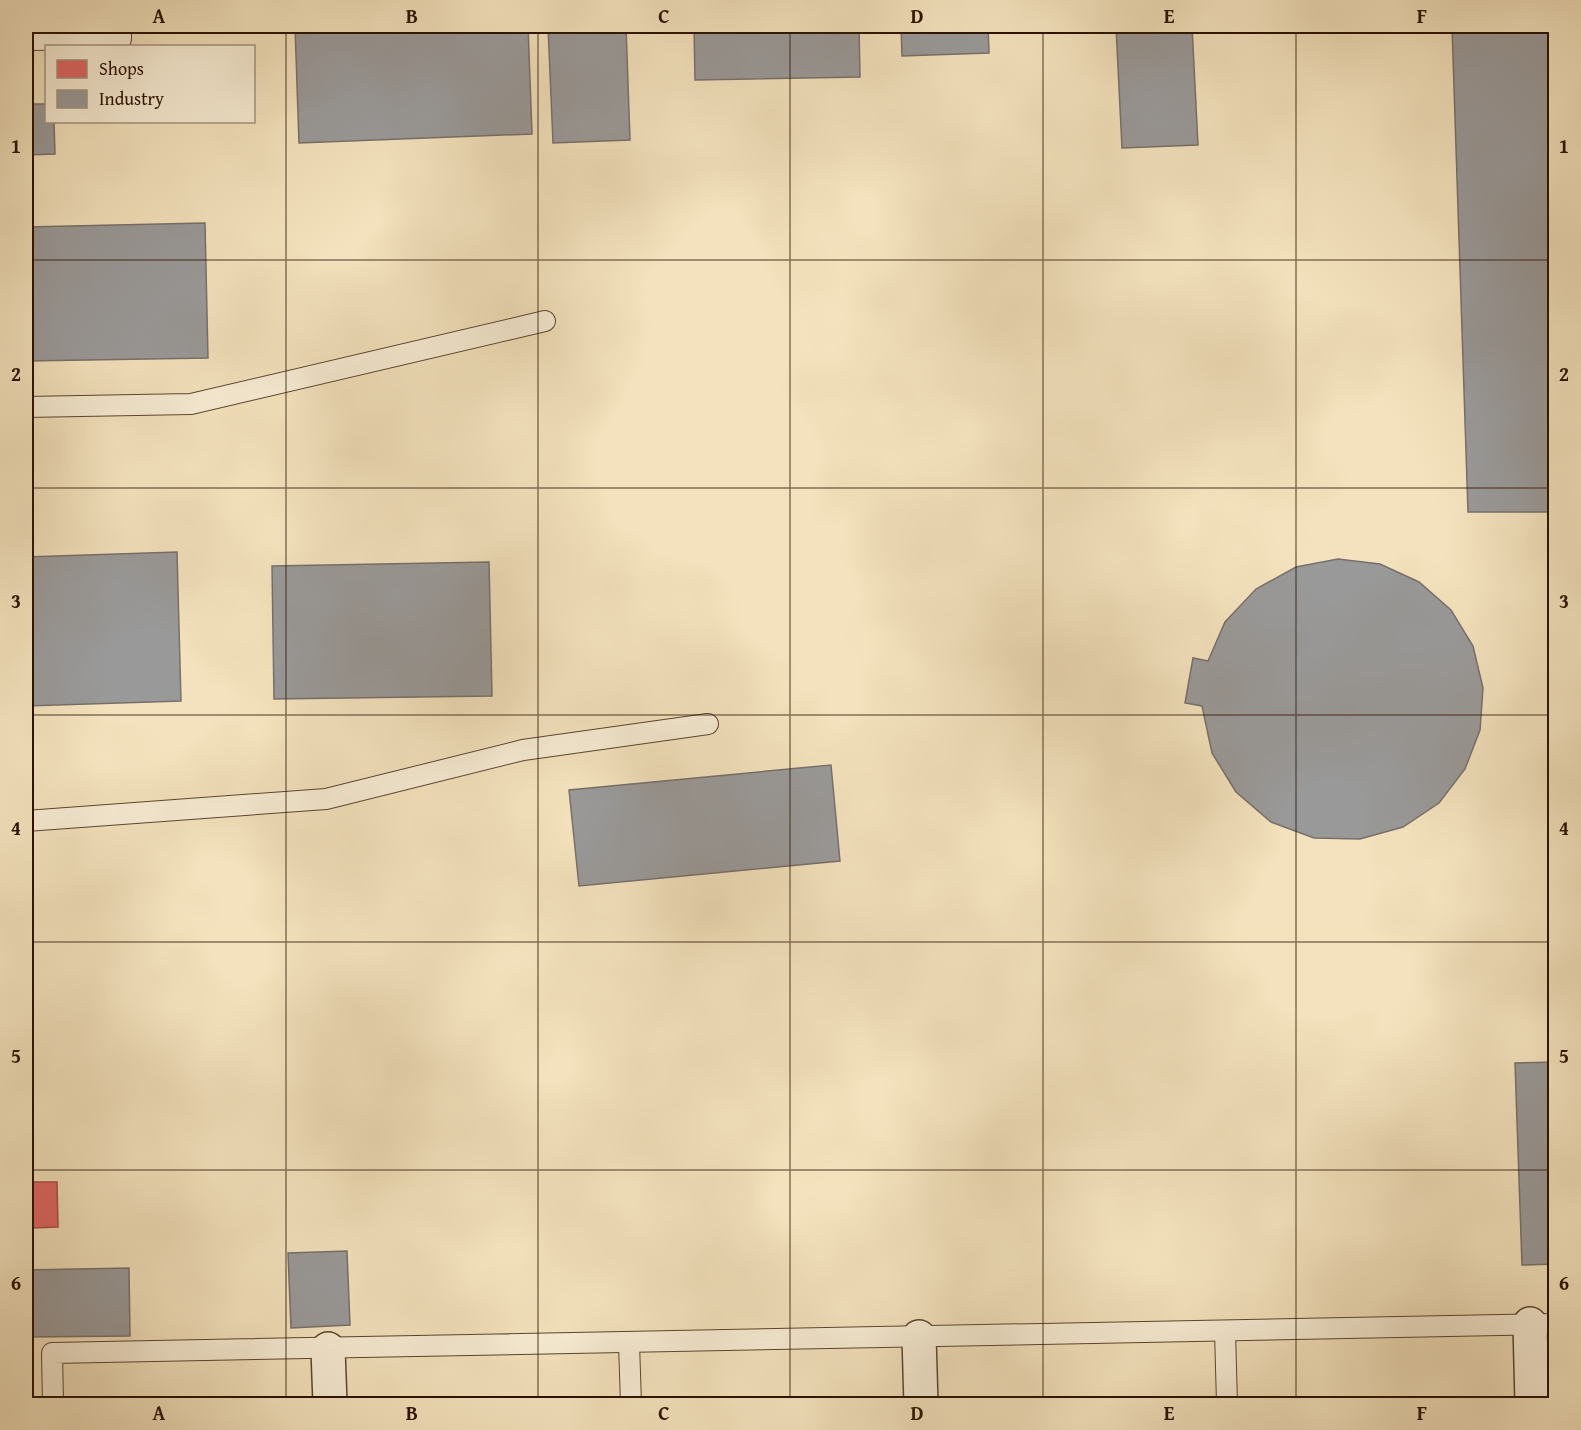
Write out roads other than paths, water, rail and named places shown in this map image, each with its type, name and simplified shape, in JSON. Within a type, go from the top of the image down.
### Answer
[{"type":"street","points":[[1532,1404],[1543,1324]]},
{"type":"street","points":[[919,1337],[921,1404]]},
{"type":"street","points":[[328,1349],[330,1404]]},
{"type":"lane","points":[[26,40],[121,39],[121,26]]},
{"type":"lane","points":[[26,406],[191,404],[546,321]]},
{"type":"lane","points":[[26,821],[326,799],[523,750],[708,724]]},
{"type":"lane","points":[[52,1404],[52,1353],[1543,1324]]},
{"type":"lane","points":[[1225,1331],[1227,1404]]},
{"type":"lane","points":[[629,1343],[631,1404]]}]
